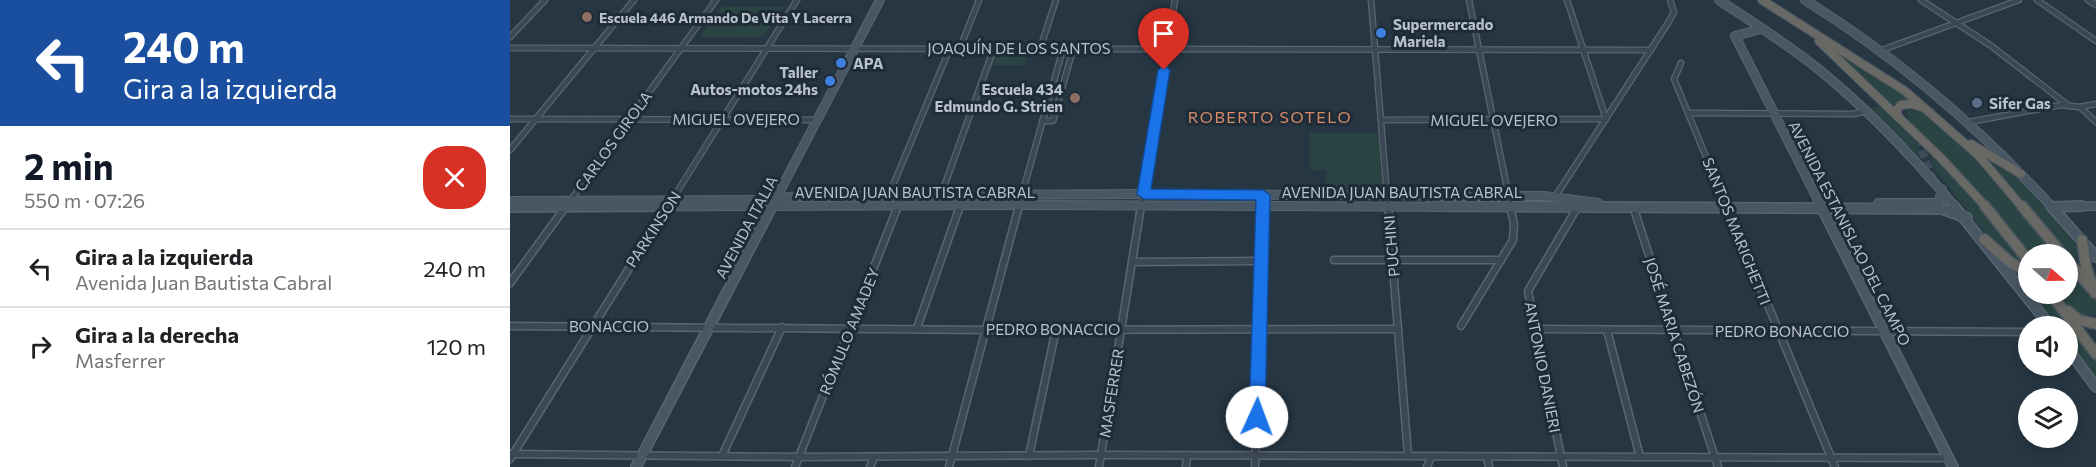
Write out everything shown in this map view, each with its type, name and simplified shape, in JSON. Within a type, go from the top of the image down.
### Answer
[{"type":"highway","points":[[1762,0],[1887,78],[1929,111],[1977,155],[2054,244]]},
{"type":"highway","points":[[1801,25],[1962,180],[2018,248]]},
{"type":"highway","points":[[1900,121],[1896,111],[1901,105],[1912,104],[1929,111]]},
{"type":"highway","points":[[1954,134],[2021,174]]},
{"type":"highway","points":[[1984,239],[2018,267]]},
{"type":"highway","points":[[2082,240],[2086,267],[2095,294]]},
{"type":"highway","points":[[2078,273],[2095,294]]},
{"type":"highway","points":[[2058,304],[2096,354]]},
{"type":"highway","points":[[2061,304],[2079,320],[2096,324]]},
{"type":"main road","name":"AVENIDA ITALIA","points":[[636,467],[880,0]]},
{"type":"main road","points":[[1719,0],[1816,68],[1866,111],[1967,218],[2043,316]]},
{"type":"main road","points":[[1805,0],[1882,50],[1969,122],[2021,174],[2096,257]]},
{"type":"main road","name":"AVENIDA ESTANISLAO DEL CAMPO","points":[[1761,29],[1735,36],[1953,467]]},
{"type":"main road","name":"AVENIDA JUAN BAUTISTA CABRAL","points":[[1821,206],[1935,203],[1939,201],[1942,189]]},
{"type":"main road","name":"AVENIDA JUAN BAUTISTA CABRAL","points":[[775,202],[799,195],[1144,194],[1555,197],[1633,206]]},
{"type":"main road","name":"AVENIDA JUAN BAUTISTA CABRAL","points":[[510,201],[568,204],[775,202],[899,205],[1577,208],[1821,206],[1942,209],[1967,218]]},
{"type":"main road","name":"AVENIDA JUAN BAUTISTA CABRAL","points":[[510,207],[568,204]]},
{"type":"main road","points":[[2052,207],[2096,206]]},
{"type":"main road","points":[[2078,363],[2096,387]]},
{"type":"street","points":[[510,37],[545,0]]},
{"type":"street","points":[[510,150],[634,0]]},
{"type":"street","name":"CARLOS GIROLA","points":[[510,283],[716,0]]},
{"type":"street","name":"PARKINSON","points":[[511,455],[797,0]]},
{"type":"street","points":[[960,48],[979,0]]},
{"type":"street","points":[[1040,49],[1056,0]]},
{"type":"street","name":"MASFERRER","points":[[1099,467],[1175,0]]},
{"type":"street","name":"PUCHINI","points":[[1371,0],[1408,455]]},
{"type":"street","points":[[1461,326],[1513,240],[1514,224],[1469,0]]},
{"type":"street","points":[[1567,0],[1606,119]]},
{"type":"street","points":[[1555,197],[1674,12],[1670,0]]},
{"type":"street","points":[[1921,0],[1958,22],[2069,106]]},
{"type":"street","points":[[1882,50],[2019,0]]},
{"type":"street","points":[[2037,0],[2096,41]]},
{"type":"street","points":[[2088,0],[2096,5]]},
{"type":"street","name":"JOAQUÍN DE LOS SANTOS","points":[[510,48],[1651,50]]},
{"type":"street","points":[[889,195],[950,48]]},
{"type":"street","points":[[941,195],[994,48]]},
{"type":"street","points":[[949,467],[1063,48]]},
{"type":"street","points":[[1042,121],[1053,122],[1073,48]]},
{"type":"street","name":"SANTOS MARIGHETTI","points":[[1681,63],[1674,78],[1835,467]]},
{"type":"street","points":[[981,64],[988,64]]},
{"type":"street","points":[[1969,122],[2069,106],[2080,107],[2096,104]]},
{"type":"street","points":[[2080,107],[2096,122]]},
{"type":"street","points":[[1688,113],[1854,114],[1866,111]]},
{"type":"street","name":"MIGUEL OVEJERO","points":[[510,119],[817,120]]},
{"type":"street","name":"MIGUEL OVEJERO","points":[[1381,120],[1606,119]]},
{"type":"street","name":"RÓMULO AMADEY","points":[[795,467],[903,195]]},
{"type":"street","points":[[1256,467],[1263,195]]},
{"type":"street","points":[[917,328],[960,205]]},
{"type":"street","name":"JOSÉ MARIA CABEZÓN","points":[[1633,206],[1718,467]]},
{"type":"street","name":"ANTONIO DANIERI","points":[[1563,467],[1528,291],[1577,208]]},
{"type":"street","points":[[1334,260],[1501,260]]},
{"type":"street","points":[[1132,262],[1262,261]]},
{"type":"street","name":"BONACCIO","points":[[510,326],[708,327]]},
{"type":"street","name":"PEDRO BONACCIO","points":[[708,327],[986,330],[1398,329]]},
{"type":"street","points":[[722,456],[782,327]]},
{"type":"street","points":[[1029,456],[1056,329]]},
{"type":"street","name":"PEDRO BONACCIO","points":[[1535,330],[2018,332]]},
{"type":"street","points":[[1607,330],[1640,457]]},
{"type":"street","points":[[511,455],[643,454],[799,457],[1408,455],[1948,458]]},
{"type":"street","points":[[1186,467],[1187,455]]},
{"type":"street","points":[[1427,467],[1431,456]]},
{"type":"street","points":[[870,467],[874,457]]},
{"type":"street","points":[[1487,457],[1489,467]]},
{"type":"green space","points":[[722,6],[783,7],[763,37],[700,37]]},
{"type":"green space","points":[[1833,47],[1913,100],[1899,101],[1892,106],[1833,51]]},
{"type":"green space","points":[[996,51],[1028,51],[1025,65],[991,65]]},
{"type":"green space","points":[[1880,105],[1912,134],[1919,149],[1919,158],[1869,109]]},
{"type":"green space","points":[[1909,110],[1928,113],[1975,157],[2050,244],[2018,244],[1909,122],[1906,114]]},
{"type":"green space","points":[[1310,133],[1378,133],[1383,192],[1326,192],[1326,170],[1310,170]]},
{"type":"green space","points":[[1970,145],[2012,172],[2037,197],[2075,244],[2057,244]]},
{"type":"green space","points":[[1931,150],[2006,235],[2018,252],[2018,261],[2006,254],[1991,240],[1932,166]]},
{"type":"green space","points":[[2078,277],[2096,299],[2096,314],[2084,316],[2066,304],[2078,304]]},
{"type":"green space","points":[[2038,304],[2053,304],[2063,316],[2047,316]]},
{"type":"green space","points":[[2078,335],[2096,358],[2096,380],[2078,356]]},
{"type":"tunnel","points":[[1921,138],[1923,153],[1933,179]]},
{"type":"place","name":"Escuela 446 Armando De Vita Y Lacerra","points":[[587,17]]},
{"type":"place","name":"Supermercado Mariela","points":[[1381,33]]},
{"type":"place","name":"APA","points":[[841,63]]},
{"type":"place","name":"Taller Autos-motos 24hs","points":[[830,81]]},
{"type":"place","name":"Escuela 434 Edmundo G. Strien","points":[[1075,98]]},
{"type":"place","name":"Sifer Gas","points":[[1977,103]]},
{"type":"district","name":"ROBERTO SOTELO","points":[[1270,116]]},
{"type":"route","points":[[1164,70],[1144,194],[1263,195],[1257,417]]}]
